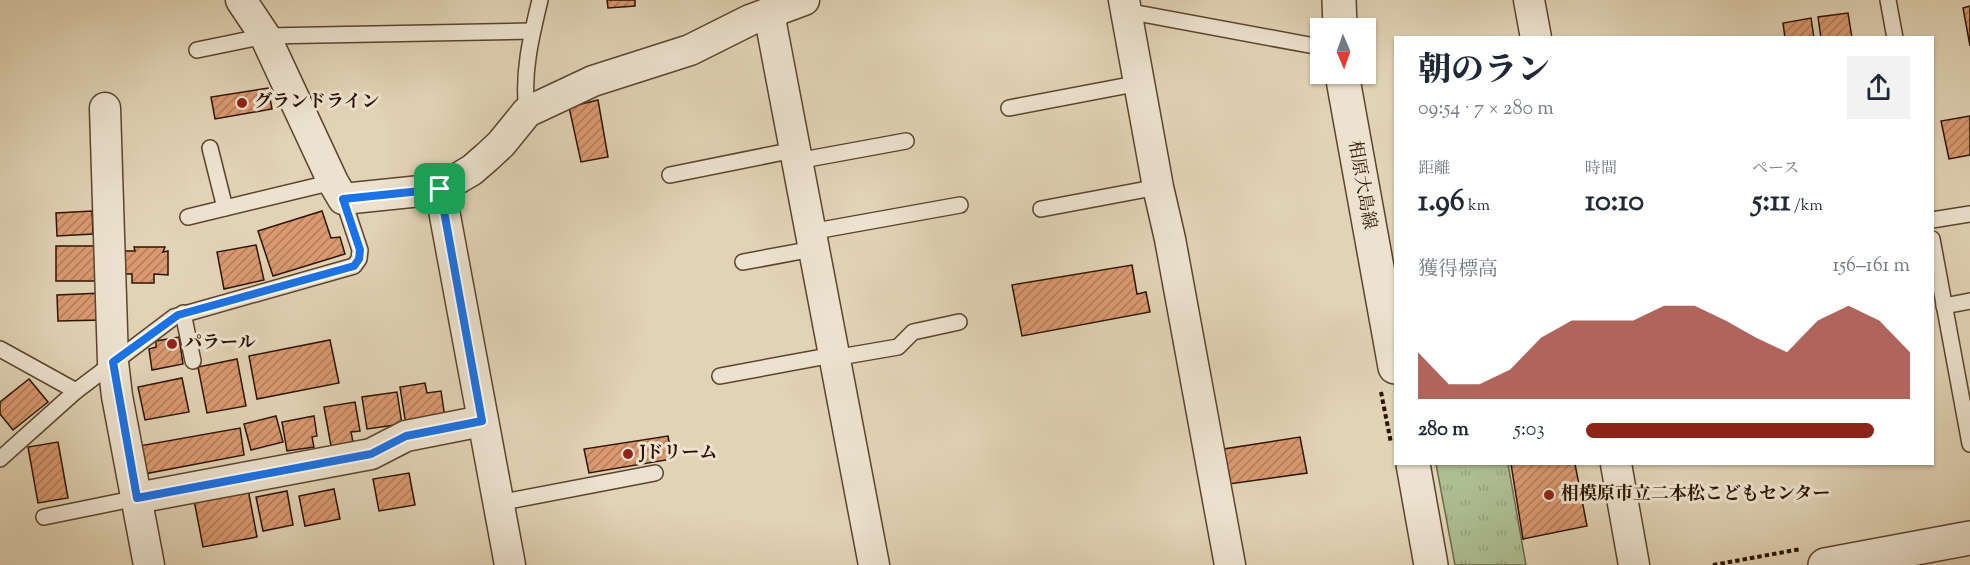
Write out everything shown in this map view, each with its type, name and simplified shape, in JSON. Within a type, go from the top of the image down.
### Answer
[{"type":"street","points":[[241,0],[265,36],[338,190],[440,189],[472,170],[487,157],[501,144],[527,112],[593,81],[690,50],[750,20],[804,0]]},
{"type":"street","points":[[1339,0],[1340,18]]},
{"type":"street","points":[[1529,0],[1536,36]]},
{"type":"street","points":[[1125,6],[1230,565]]},
{"type":"street","points":[[769,13],[874,565]]},
{"type":"street","name":"相原大島線","points":[[1344,84],[1394,361]]},
{"type":"street","points":[[105,108],[113,362],[149,565]]},
{"type":"street","points":[[440,189],[510,565]]},
{"type":"street","points":[[137,498],[371,454],[406,436],[482,421]]},
{"type":"street","points":[[1413,465],[1431,565]]},
{"type":"street","points":[[1616,465],[1634,565]]},
{"type":"street","points":[[1825,565],[1970,538]]},
{"type":"lane","points":[[527,112],[524,91],[532,31],[540,0]]},
{"type":"lane","points":[[1888,0],[1895,36]]},
{"type":"lane","points":[[1125,6],[1310,45]]},
{"type":"lane","points":[[197,50],[265,36],[532,31]]},
{"type":"lane","points":[[1010,108],[1140,83]]},
{"type":"lane","points":[[670,175],[796,155],[906,141]]},
{"type":"lane","points":[[210,148],[225,208]]},
{"type":"lane","points":[[1041,209],[1158,187]]},
{"type":"lane","points":[[0,459],[76,391],[174,317],[354,266],[359,259],[360,250],[338,190],[225,208],[188,217]]},
{"type":"lane","points":[[743,262],[812,241],[960,205]]},
{"type":"lane","points":[[1934,220],[1970,214]]},
{"type":"lane","points":[[1934,262],[1936,286],[1944,306],[1970,444]]},
{"type":"lane","points":[[1944,306],[1970,301]]},
{"type":"lane","points":[[183,313],[193,360]]},
{"type":"lane","points":[[720,376],[898,347],[913,332],[959,322]]},
{"type":"lane","points":[[0,350],[76,391]]},
{"type":"lane","points":[[498,503],[655,473]]},
{"type":"lane","points":[[44,517],[137,498]]},
{"type":"green space","points":[[1436,465],[1508,465],[1526,565],[1455,565]]},
{"type":"building","points":[[607,0],[635,0],[635,6],[608,8]]},
{"type":"building","points":[[1970,6],[1970,46],[1963,8]]},
{"type":"building","points":[[1848,13],[1852,36],[1821,36],[1818,17]]},
{"type":"building","points":[[1811,18],[1814,36],[1785,36],[1783,23]]},
{"type":"building","name":"グランドライン","points":[[268,88],[272,109],[215,119],[211,97]]},
{"type":"building","points":[[598,100],[608,157],[581,162],[569,107]]},
{"type":"building","points":[[1970,116],[1970,155],[1949,159],[1941,121]]},
{"type":"building","points":[[92,211],[93,234],[57,236],[56,213]]},
{"type":"building","points":[[322,211],[331,238],[340,237],[345,254],[273,276],[258,231]]},
{"type":"building","points":[[256,245],[264,280],[224,289],[217,252]]},
{"type":"building","points":[[56,246],[97,246],[97,281],[56,281]]},
{"type":"building","points":[[134,247],[165,247],[163,252],[168,251],[168,275],[154,274],[154,283],[132,283],[132,274],[122,274],[123,251],[135,251]]},
{"type":"building","points":[[1132,265],[1137,294],[1146,292],[1150,312],[1022,336],[1012,285]]},
{"type":"building","points":[[102,293],[103,320],[58,321],[57,295]]},
{"type":"building","points":[[179,337],[183,364],[152,370],[149,349],[156,347],[156,341]]},
{"type":"building","points":[[330,340],[339,383],[257,399],[249,356]]},
{"type":"building","points":[[237,359],[246,406],[207,413],[198,367]]},
{"type":"building","points":[[182,378],[189,412],[145,420],[138,387]]},
{"type":"building","points":[[29,379],[48,402],[13,430],[0,414],[0,402]]},
{"type":"building","points":[[425,383],[427,393],[441,391],[445,418],[406,425],[400,387]]},
{"type":"building","points":[[397,392],[402,424],[367,429],[362,397]]},
{"type":"building","points":[[355,402],[360,431],[351,432],[353,442],[331,446],[324,407]]},
{"type":"building","points":[[276,416],[283,442],[251,450],[244,424]]},
{"type":"building","points":[[314,416],[317,436],[312,437],[314,447],[287,451],[282,422]]},
{"type":"building","points":[[240,428],[244,455],[144,474],[139,446]]},
{"type":"building","name":"Jドリーム","points":[[668,436],[672,459],[589,473],[584,449]]},
{"type":"building","points":[[1300,437],[1307,473],[1229,484],[1224,449]]},
{"type":"building","points":[[58,442],[68,498],[38,503],[28,447]]},
{"type":"building","name":"相模原市立二本松こどもセンター","points":[[1511,465],[1575,465],[1587,526],[1523,539]]},
{"type":"building","points":[[409,473],[415,505],[379,511],[373,479]]},
{"type":"building","points":[[248,489],[257,537],[203,547],[194,500]]},
{"type":"building","points":[[334,489],[340,519],[305,526],[299,496]]},
{"type":"building","points":[[287,491],[293,525],[263,531],[256,497]]},
{"type":"place","name":"グランドライン","points":[[242,103]]},
{"type":"place","name":"パラール","points":[[172,344]]},
{"type":"place","name":"Jドリーム","points":[[628,454]]},
{"type":"place","name":"相模原市立二本松こどもセンター","points":[[1549,495]]},
{"type":"route","points":[[440,189],[482,421],[406,436],[371,454],[137,498],[117,396],[113,362],[178,315],[354,266],[359,259],[360,250],[343,199],[440,189]]}]
